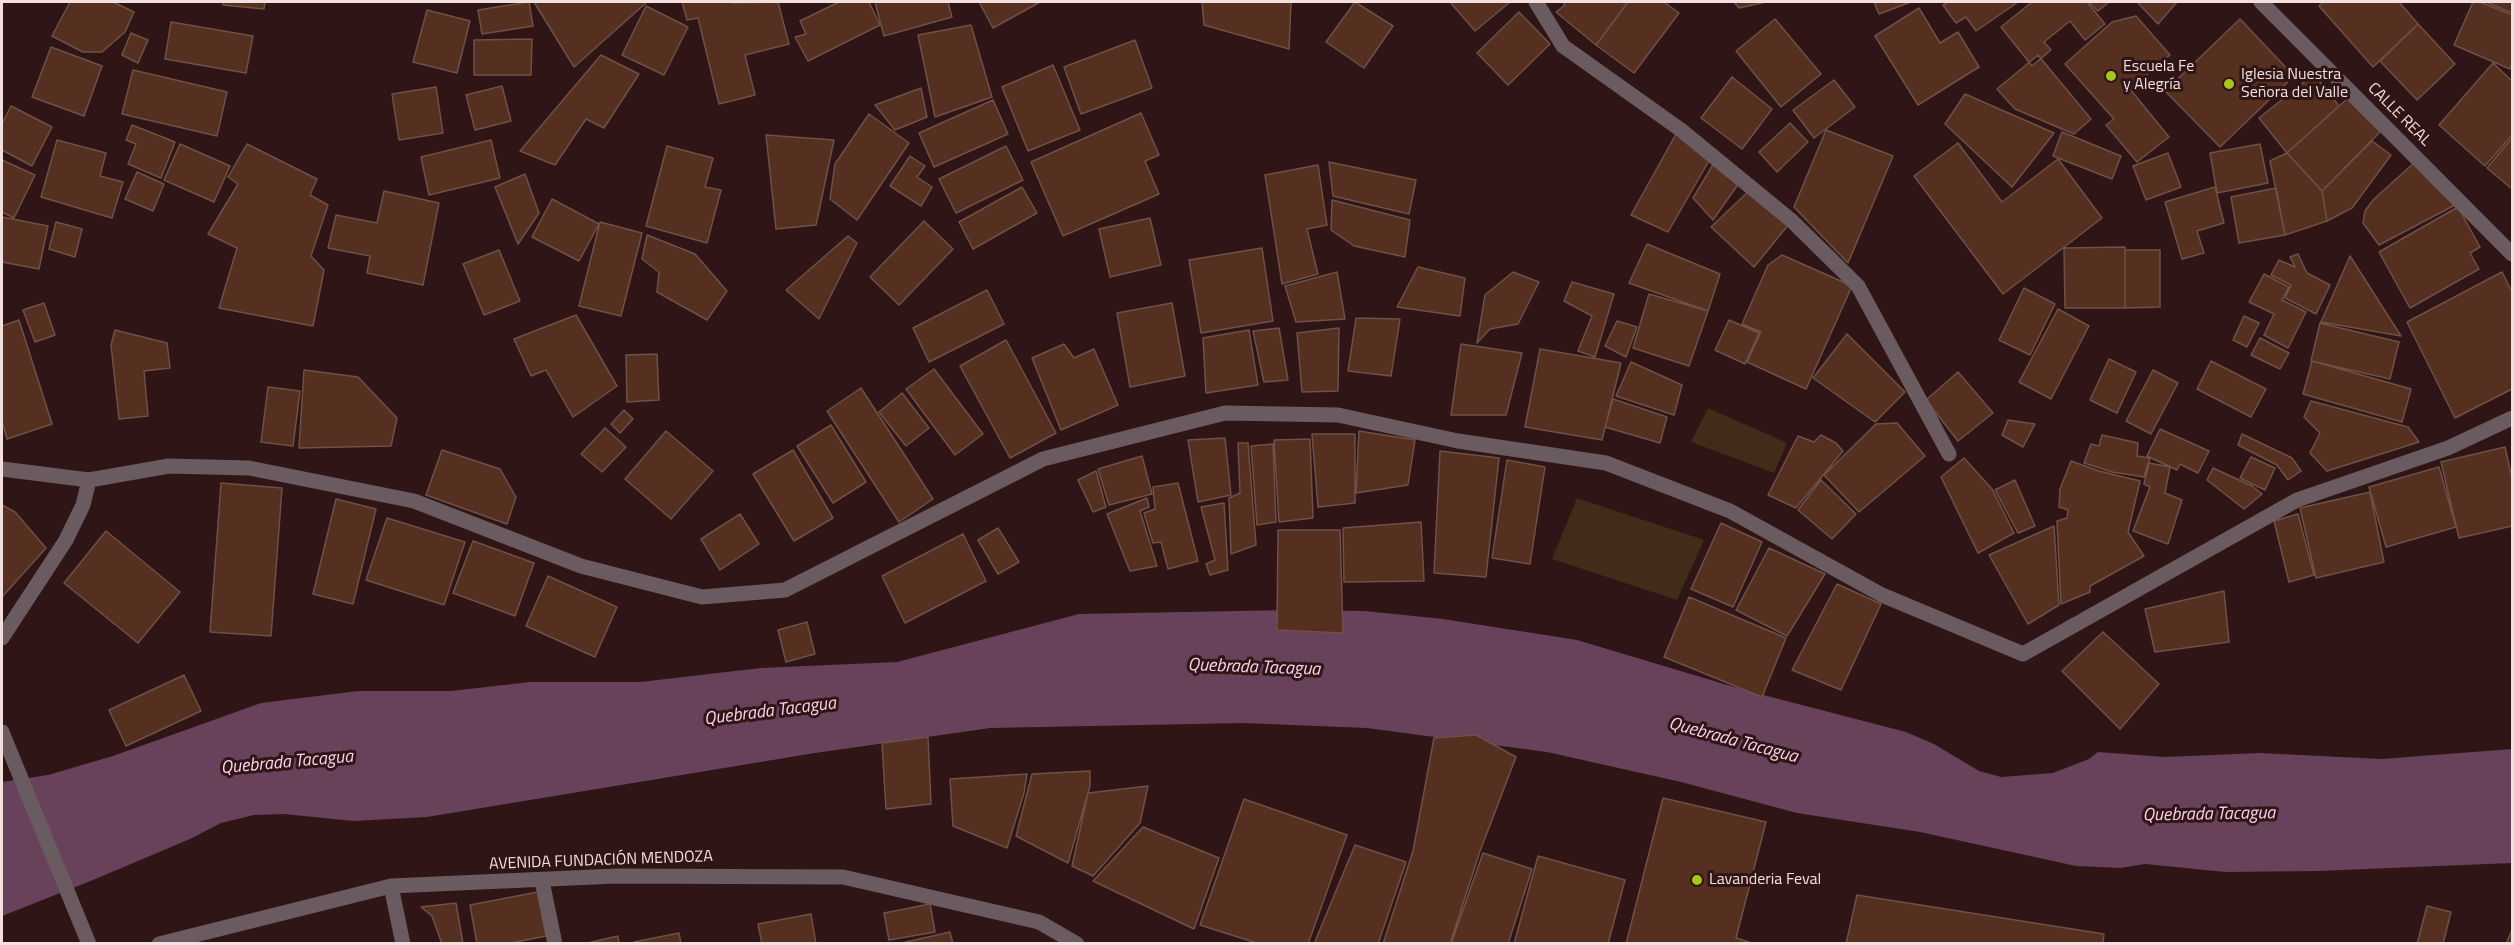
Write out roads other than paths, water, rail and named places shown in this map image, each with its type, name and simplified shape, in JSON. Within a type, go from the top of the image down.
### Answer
[{"type":"street","points":[[1536,2],[1563,46],[1681,130],[1792,221],[1858,286],[1949,454]]},
{"type":"street","name":"CALLE REAL","points":[[2261,2],[2512,254]]},
{"type":"street","points":[[2,469],[89,480],[169,466],[249,468],[414,501],[581,566],[702,597],[785,590],[1043,459],[1225,413],[1338,415],[1458,441],[1606,463],[1730,511],[1882,595],[2023,654],[2297,500],[2448,448],[2512,418]]},
{"type":"street","points":[[2,638],[66,540],[83,505],[89,480]]},
{"type":"street","points":[[2,732],[88,944]]},
{"type":"street","name":"AVENIDA FUNDACIÓN MENDOZA","points":[[159,944],[391,886],[616,876],[843,876],[1039,922],[1077,944]]},
{"type":"street","points":[[542,881],[555,944]]},
{"type":"street","points":[[391,886],[403,944]]},
{"type":"water","name":"Quebrada Tacagua","points":[[1365,611],[1443,619],[1577,640],[1744,690],[1906,732],[1934,744],[1979,771],[2001,777],[2053,773],[2089,759],[2098,752],[2165,757],[2260,753],[2381,759],[2512,749],[2512,863],[2318,871],[2225,872],[2145,864],[2121,868],[2076,866],[1920,832],[1797,813],[1681,782],[1547,752],[1367,728],[1243,723],[990,728],[815,753],[427,817],[353,821],[284,814],[254,815],[221,823],[190,839],[2,916],[2,782],[48,775],[113,756],[261,703],[358,691],[451,691],[530,682],[640,682],[761,668],[897,662],[1079,614]]},
{"type":"place","name":"Escuela Fe y Alegría","points":[[2111,76]]},
{"type":"place","name":"Iglesia Nuestra Señora del Valle","points":[[2229,84]]},
{"type":"place","name":"Lavanderia Feval","points":[[1697,880]]}]
